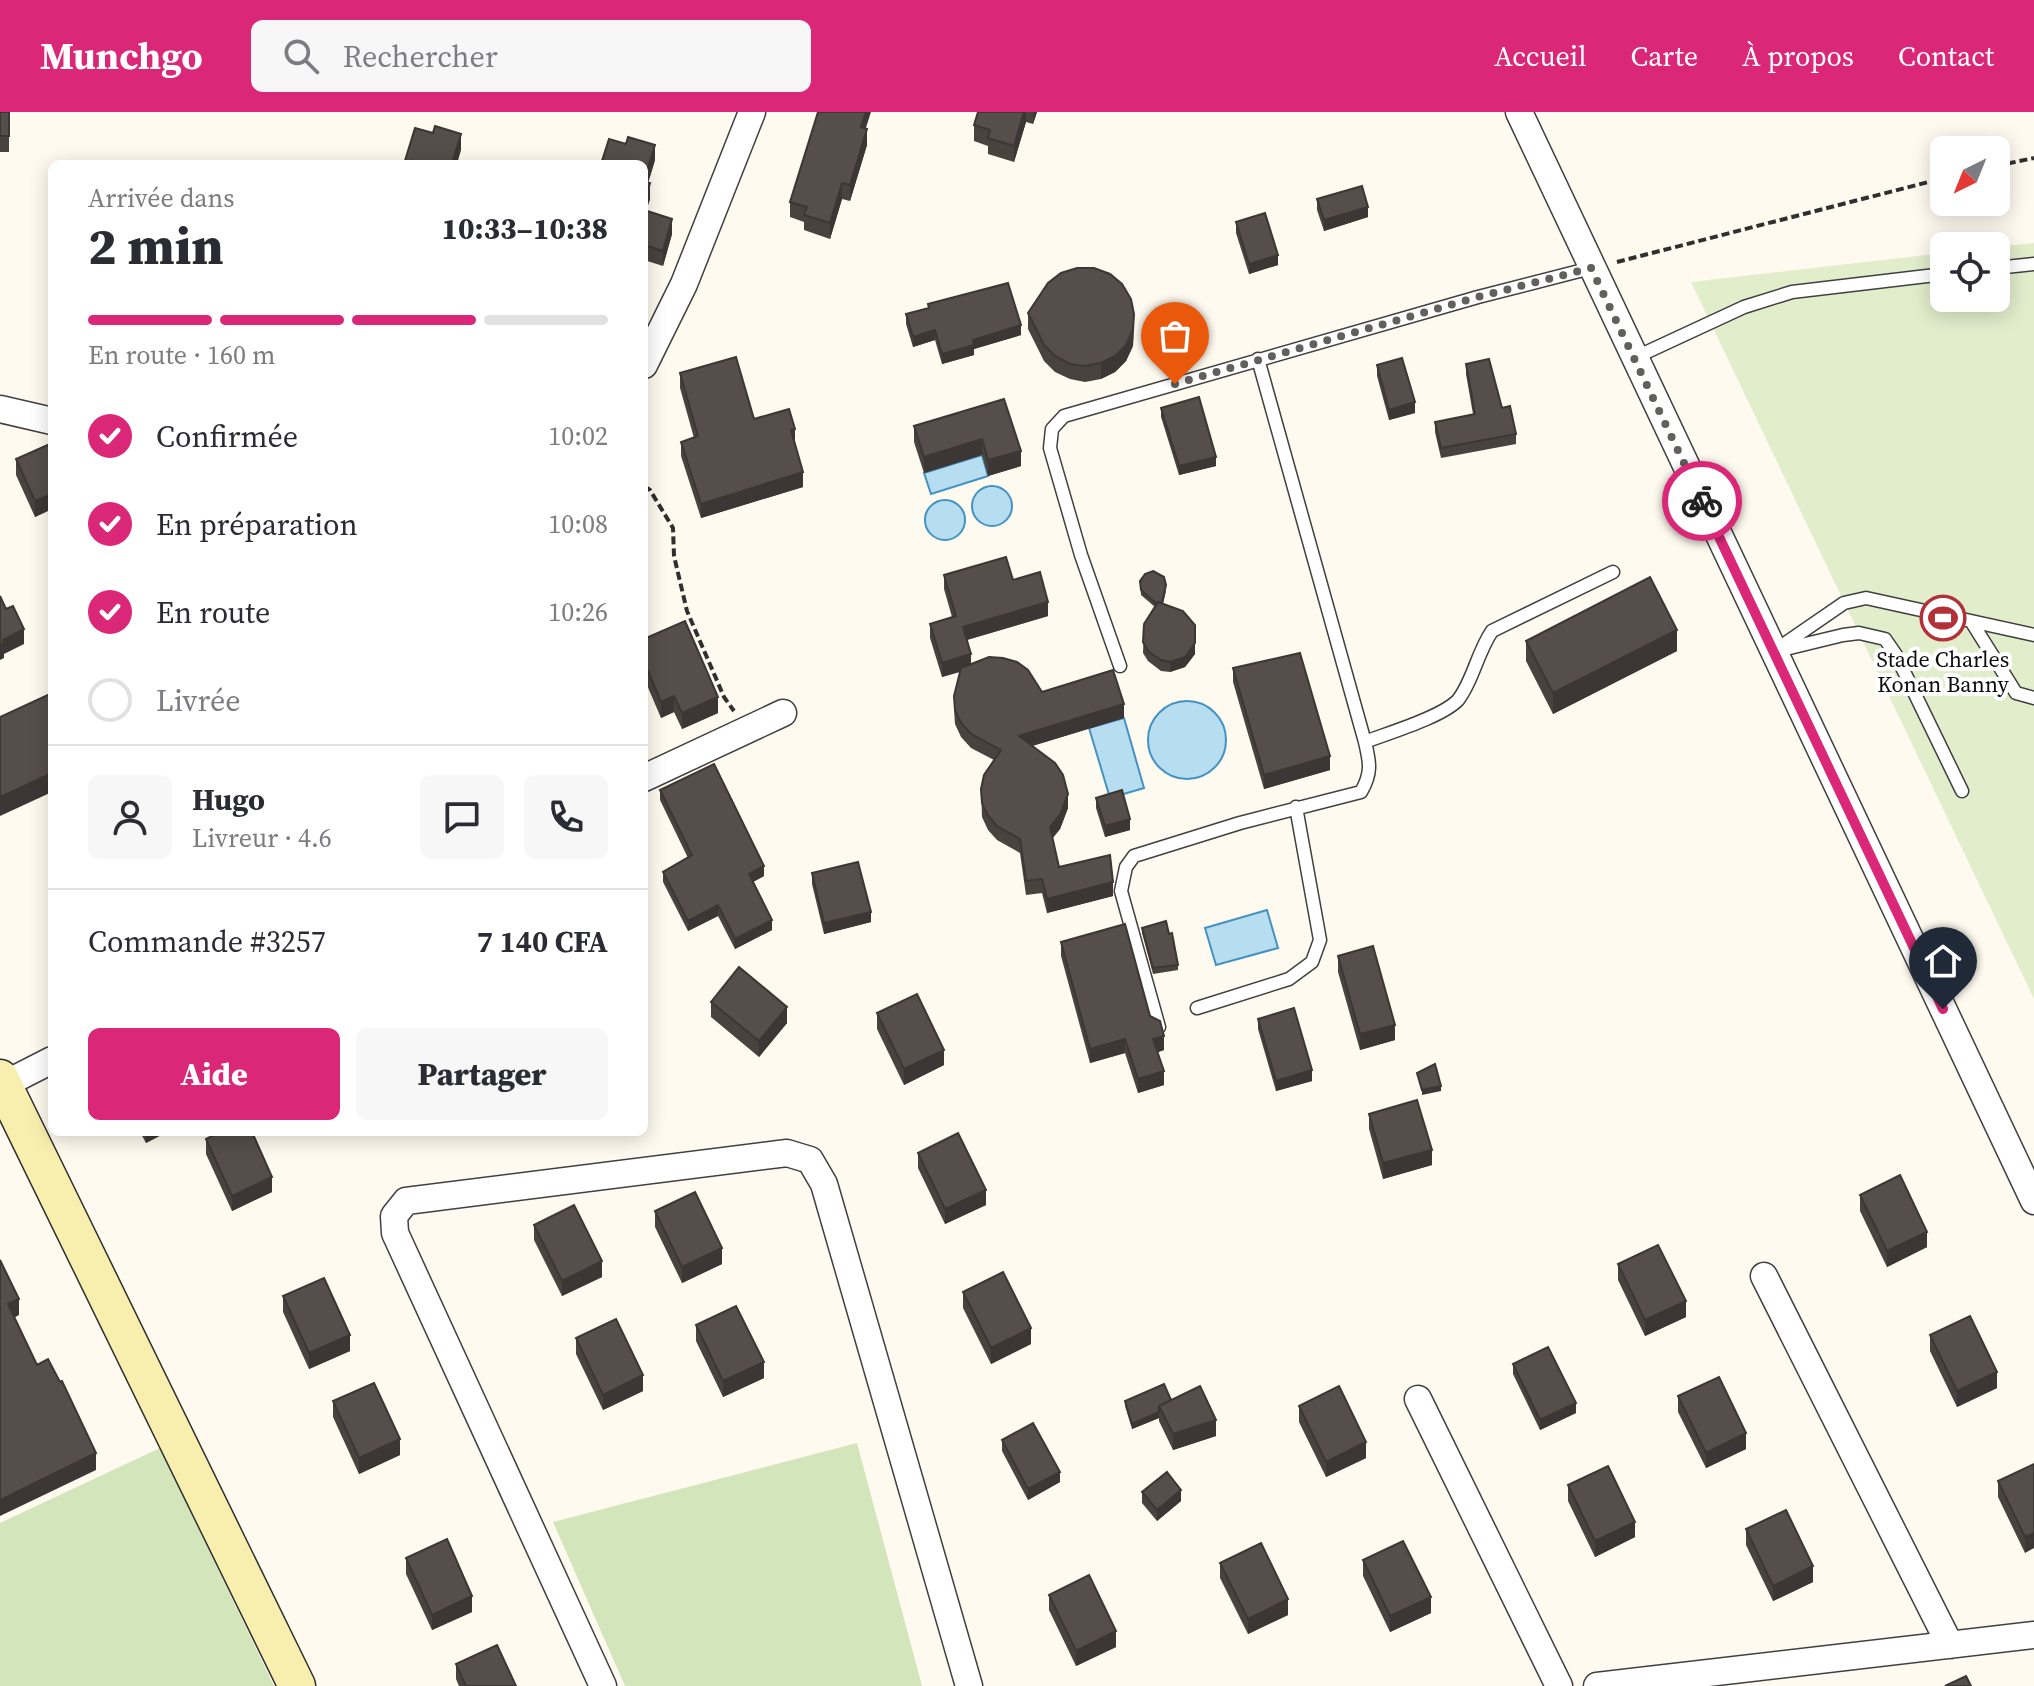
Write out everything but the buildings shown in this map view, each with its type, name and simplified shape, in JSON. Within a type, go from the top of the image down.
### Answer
[{"type":"street","points":[[648,357],[684,284],[752,112]]},
{"type":"street","points":[[1519,112],[2034,1201]]},
{"type":"street","points":[[0,409],[48,420]]},
{"type":"street","points":[[648,776],[783,713]]},
{"type":"street","points":[[48,1062],[2,1082],[297,1686]]},
{"type":"street","points":[[603,1686],[395,1233],[394,1216],[406,1201],[787,1153],[810,1160],[824,1184],[969,1686]]},
{"type":"street","points":[[1764,1276],[1950,1645]]},
{"type":"street","points":[[1418,1399],[1559,1686]]},
{"type":"street","points":[[1597,1686],[2034,1635]]},
{"type":"lane","points":[[2010,267],[2034,264]]},
{"type":"lane","points":[[1120,666],[1081,555],[1050,448],[1052,429],[1064,416],[1478,297],[1591,268]]},
{"type":"lane","points":[[1634,358],[1744,307],[1792,292],[1930,276]]},
{"type":"lane","points":[[1159,1027],[1121,891],[1126,867],[1134,856],[1296,807],[1361,792],[1369,778],[1365,742],[1258,359]]},
{"type":"lane","points":[[1365,742],[1429,717],[1457,701],[1492,631],[1613,572]]},
{"type":"lane","points":[[1773,652],[1844,603],[1866,598],[2034,635]]},
{"type":"lane","points":[[1971,621],[2016,693],[2034,698]]},
{"type":"lane","points":[[1773,652],[1859,633],[1885,639],[1896,655],[1962,791]]},
{"type":"lane","points":[[1197,1008],[1289,979],[1312,962],[1320,940],[1296,807]]},
{"type":"path","points":[[2010,163],[2034,158]]},
{"type":"path","points":[[1591,268],[1930,182]]},
{"type":"path","points":[[648,489],[673,528],[674,556],[687,611],[724,697],[746,730]]},
{"type":"green space","name":"Stade Charles Konan Banny","points":[[2034,243],[2034,999],[1691,282],[1930,255],[1930,312],[2010,312],[2010,246]]},
{"type":"green space","points":[[857,1443],[922,1686],[625,1686],[553,1522]]},
{"type":"green space","points":[[160,1448],[274,1686],[0,1686],[0,1523]]},
{"type":"water","points":[[982,455],[988,476],[931,494],[924,473]]},
{"type":"water","points":[[992,486],[1006,492],[1012,506],[1006,520],[992,526],[978,520],[972,506],[978,492]]},
{"type":"water","points":[[945,500],[959,506],[965,520],[959,534],[945,540],[931,534],[925,520],[931,506]]},
{"type":"water","points":[[1187,701],[1202,704],[1215,712],[1223,725],[1226,740],[1223,755],[1215,768],[1202,776],[1187,779],[1172,776],[1159,768],[1151,755],[1148,740],[1151,725],[1159,712],[1172,704]]},
{"type":"water","points":[[1124,718],[1144,788],[1110,798],[1089,728]]},
{"type":"water","points":[[1267,910],[1278,948],[1216,965],[1205,928]]},
{"type":"way so far","points":[[1175,384],[1478,297],[1591,268],[1702,501]]},
{"type":"place","name":"Stade Charles Konan Banny","points":[[1943,618]]},
{"type":"route","points":[[1702,501],[1943,1009]]}]
